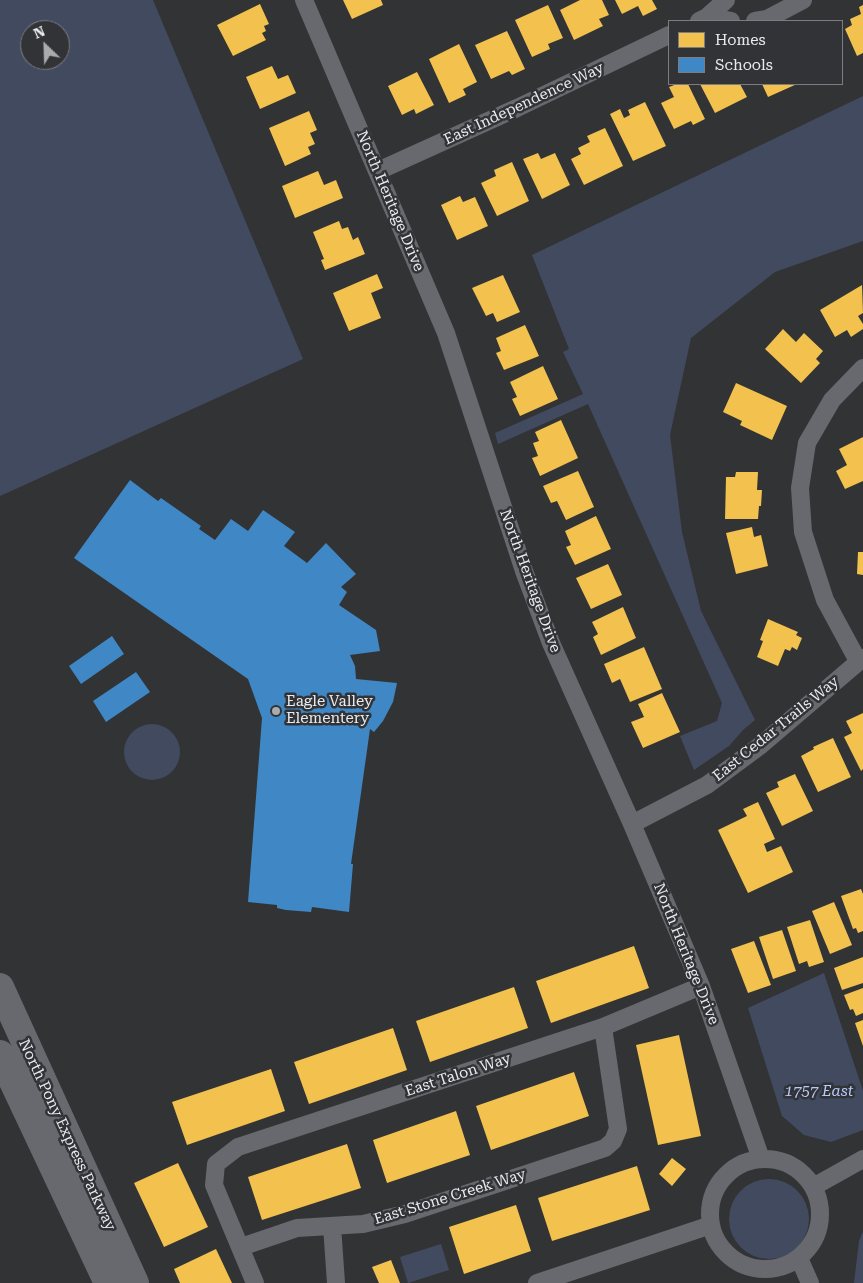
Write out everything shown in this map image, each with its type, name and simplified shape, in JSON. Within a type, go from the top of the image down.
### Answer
[{"type":"main road","name":"North Pony Express Parkway","points":[[0,987],[135,1283]]},
{"type":"main road","name":"North Pony Express Parkway","points":[[0,1054],[108,1283]]},
{"type":"street","name":"North Heritage Drive","points":[[304,0],[446,333],[524,571],[551,643],[702,986],[761,1159]]},
{"type":"street","points":[[703,19],[726,0]]},
{"type":"street","points":[[761,20],[767,19],[803,0]]},
{"type":"street","points":[[703,19],[717,20]]},
{"type":"street","name":"East Independence Way","points":[[378,171],[517,108],[668,35]]},
{"type":"street","points":[[861,660],[825,600],[803,532],[800,488],[807,443],[832,400],[863,368]]},
{"type":"street","name":"East Cedar Trails Way","points":[[632,824],[707,785],[761,745],[861,660]]},
{"type":"street","name":"East Talon Way","points":[[241,1248],[214,1185],[216,1164],[238,1147],[603,1027],[702,986]]},
{"type":"street","name":"East Stone Creek Way","points":[[241,1248],[297,1228],[363,1224],[405,1214],[605,1148],[614,1141],[618,1129],[603,1027]]},
{"type":"street","points":[[813,1187],[863,1158]]},
{"type":"street","points":[[761,1159],[777,1160],[793,1167],[804,1175],[813,1187],[819,1202],[819,1228],[809,1248],[799,1258],[774,1269],[758,1269],[742,1264],[729,1256],[718,1243],[711,1226],[710,1208],[714,1194],[727,1175],[747,1163],[761,1159]]},
{"type":"street","points":[[332,1226],[336,1283]]},
{"type":"street","points":[[537,1283],[711,1226]]},
{"type":"street","points":[[241,1248],[255,1283]]},
{"type":"street","points":[[799,1258],[810,1283]]},
{"type":"green space","points":[[0,0],[153,0],[303,359],[0,496]]},
{"type":"green space","points":[[863,96],[863,241],[775,272],[691,338],[670,435],[682,532],[701,611],[755,720],[729,746],[694,770],[680,736],[717,721],[722,703],[588,404],[498,444],[495,433],[583,394],[563,352],[569,349],[532,255]]},
{"type":"green space","points":[[146,724],[158,724],[172,732],[180,746],[178,763],[172,772],[158,780],[146,780],[136,775],[129,768],[124,758],[124,746],[129,736],[136,729]]},
{"type":"green space","name":"1757 East","points":[[824,973],[863,1091],[863,1130],[831,1142],[804,1135],[782,1116],[748,1008]]},
{"type":"green space","points":[[769,1179],[784,1182],[797,1191],[806,1204],[809,1219],[806,1234],[797,1247],[784,1256],[769,1259],[754,1256],[741,1247],[732,1234],[729,1219],[732,1204],[741,1191],[754,1182]]},
{"type":"green space","points":[[863,1231],[863,1283],[854,1283],[859,1241]]},
{"type":"green space","points":[[441,1244],[449,1270],[408,1283],[400,1257]]},
{"type":"building: Homes","points":[[343,0],[381,0],[383,5],[352,19]]},
{"type":"building: Homes","points":[[580,0],[602,0],[609,15],[599,19],[603,26],[574,40],[560,10]]},
{"type":"building: Homes","points":[[615,0],[652,0],[657,9],[643,16],[638,6],[622,14]]},
{"type":"building: Homes","points":[[260,4],[269,24],[264,26],[266,31],[262,33],[266,40],[233,56],[217,25]]},
{"type":"building: Homes","points":[[548,5],[563,38],[548,44],[550,49],[532,57],[515,20]]},
{"type":"building: Homes","points":[[863,5],[863,53],[857,56],[845,29],[852,25],[850,19],[861,14],[859,7]]},
{"type":"building: Homes","points":[[507,31],[525,69],[512,75],[509,71],[491,79],[475,45]]},
{"type":"building: Homes","points":[[459,44],[477,82],[463,89],[466,95],[449,103],[429,59]]},
{"type":"building: Homes","points":[[272,66],[278,79],[288,75],[296,93],[260,109],[246,77]]},
{"type":"building: Homes","points":[[417,72],[434,105],[416,114],[414,109],[402,115],[388,86]]},
{"type":"building: Homes","points":[[688,85],[705,119],[693,125],[691,121],[674,129],[661,103],[674,97],[669,87]]},
{"type":"building: Homes","points":[[701,85],[741,85],[747,97],[715,113]]},
{"type":"building: Homes","points":[[762,85],[795,85],[768,97]]},
{"type":"building: Homes","points":[[645,102],[666,146],[633,161],[610,114],[620,109],[624,118],[630,115],[628,110]]},
{"type":"building: Homes","points":[[309,111],[317,130],[310,133],[315,144],[308,147],[311,154],[285,166],[269,128]]},
{"type":"building: Homes","points":[[605,128],[623,166],[584,185],[571,159],[581,154],[578,148],[590,142],[587,136]]},
{"type":"building: Homes","points":[[538,153],[541,159],[555,153],[570,185],[542,199],[523,159]]},
{"type":"building: Homes","points":[[512,162],[529,201],[497,216],[481,183],[496,176],[494,170]]},
{"type":"building: Homes","points":[[318,171],[324,185],[336,180],[343,198],[295,218],[282,186]]},
{"type":"building: Homes","points":[[460,196],[463,202],[475,197],[488,226],[457,240],[441,205]]},
{"type":"building: Homes","points":[[339,221],[342,229],[348,227],[353,240],[358,237],[365,254],[325,270],[321,260],[324,259],[313,232]]},
{"type":"building: Homes","points":[[377,274],[383,288],[371,293],[381,318],[349,331],[333,293]]},
{"type":"building: Homes","points":[[503,275],[520,312],[497,322],[493,313],[486,316],[472,288]]},
{"type":"building: Homes","points":[[862,285],[863,313],[858,316],[863,324],[863,329],[851,337],[847,330],[835,337],[820,310]]},
{"type":"building: Homes","points":[[525,325],[539,356],[504,370],[496,353],[501,351],[496,338]]},
{"type":"building: Homes","points":[[783,329],[796,342],[804,333],[823,351],[816,359],[820,363],[801,383],[765,349]]},
{"type":"building: Homes","points":[[543,366],[558,399],[520,416],[512,399],[517,397],[510,382]]},
{"type":"building: Homes","points":[[736,383],[787,406],[772,440],[740,425],[742,421],[723,412]]},
{"type":"building: Homes","points":[[561,420],[578,458],[540,476],[532,458],[538,456],[533,443],[539,441],[535,432]]},
{"type":"building: Homes","points":[[863,437],[863,481],[845,489],[836,471],[847,465],[839,449]]},
{"type":"building: Homes","points":[[578,471],[594,507],[566,520],[557,501],[551,503],[543,486]]},
{"type":"building: Homes","points":[[736,472],[758,472],[757,490],[762,490],[758,519],[725,519],[726,477],[735,477]]},
{"type":"building: Homes","points":[[596,516],[611,549],[575,565],[566,547],[571,545],[565,531]]},
{"type":"building: Homes","points":[[752,527],[754,537],[761,535],[768,566],[736,574],[726,533]]},
{"type":"building: Homes","points":[[858,552],[863,552],[863,575],[857,574]]},
{"type":"building: Homes","points":[[608,564],[622,595],[591,609],[576,578]]},
{"type":"building: Homes","points":[[623,607],[636,638],[601,655],[593,637],[598,634],[592,622]]},
{"type":"building: Homes","points":[[768,619],[798,632],[796,635],[802,638],[797,650],[792,647],[790,651],[785,649],[778,666],[757,657],[763,641],[760,640]]},
{"type":"building: Homes","points":[[644,647],[662,689],[630,702],[620,679],[612,683],[604,664]]},
{"type":"building: Homes","points":[[662,693],[680,732],[643,748],[631,722],[644,717],[638,704]]},
{"type":"building: Homes","points":[[863,713],[863,769],[861,771],[844,737],[852,733],[846,721]]},
{"type":"building: Homes","points":[[833,738],[851,777],[818,792],[801,756],[814,749],[813,747]]},
{"type":"building: Homes","points":[[795,774],[813,811],[782,826],[766,793],[779,787],[777,782]]},
{"type":"building: Homes","points":[[758,802],[775,839],[764,844],[767,852],[781,846],[793,872],[748,893],[718,830],[747,816],[743,809]]},
{"type":"building: Homes","points":[[861,889],[863,894],[863,931],[858,933],[856,928],[853,929],[841,896]]},
{"type":"building: Homes","points":[[834,902],[852,945],[830,954],[812,911]]},
{"type":"building: Homes","points":[[810,920],[824,962],[809,967],[807,961],[799,964],[787,927]]},
{"type":"building: Homes","points":[[782,930],[796,971],[773,979],[759,937]]},
{"type":"building: Homes","points":[[754,941],[771,985],[748,993],[731,949]]},
{"type":"building: Homes","points":[[634,946],[649,988],[551,1023],[536,981]]},
{"type":"building: Homes","points":[[863,957],[863,983],[842,990],[834,968]]},
{"type":"building: Homes","points":[[514,987],[528,1028],[430,1062],[416,1021]]},
{"type":"building: Homes","points":[[863,988],[863,1013],[856,1016],[853,1009],[850,1010],[844,995]]},
{"type":"building: Homes","points":[[863,1020],[863,1046],[855,1023]]},
{"type":"building: Homes","points":[[393,1028],[407,1070],[309,1104],[294,1062]]},
{"type":"building: Homes","points":[[679,1035],[701,1136],[658,1145],[636,1045]]},
{"type":"building: Homes","points":[[271,1069],[285,1111],[187,1145],[172,1102]]},
{"type":"building: Homes","points":[[574,1072],[589,1116],[491,1150],[476,1106]]},
{"type":"building: Homes","points":[[456,1111],[470,1155],[387,1183],[373,1140]]},
{"type":"building: Homes","points":[[347,1144],[361,1188],[262,1220],[248,1177]]},
{"type":"building: Homes","points":[[672,1158],[686,1169],[672,1186],[659,1174]]},
{"type":"building: Homes","points":[[178,1163],[208,1227],[164,1247],[134,1183]]},
{"type":"building: Homes","points":[[637,1166],[650,1210],[552,1241],[538,1198]]},
{"type":"building: Homes","points":[[516,1205],[531,1251],[464,1274],[449,1227]]},
{"type":"building: Homes","points":[[216,1249],[232,1283],[180,1283],[174,1269]]},
{"type":"building: Homes","points":[[391,1260],[400,1283],[379,1283],[372,1267]]},
{"type":"building: Schools","points":[[130,480],[158,501],[161,498],[201,526],[199,529],[215,540],[231,519],[248,531],[263,510],[295,532],[284,546],[307,563],[326,543],[356,574],[341,587],[347,592],[339,605],[376,630],[380,651],[350,655],[355,666],[356,679],[397,683],[393,702],[383,721],[374,732],[370,729],[351,864],[353,864],[349,912],[312,907],[311,912],[286,910],[277,908],[277,905],[248,902],[262,718],[248,679],[74,558]]},
{"type":"building: Schools","points":[[112,636],[124,654],[81,684],[69,666]]},
{"type":"building: Schools","points":[[136,672],[150,692],[106,722],[93,701]]},
{"type":"place","name":"Eagle Valley Elementery","points":[[276,711]]}]
